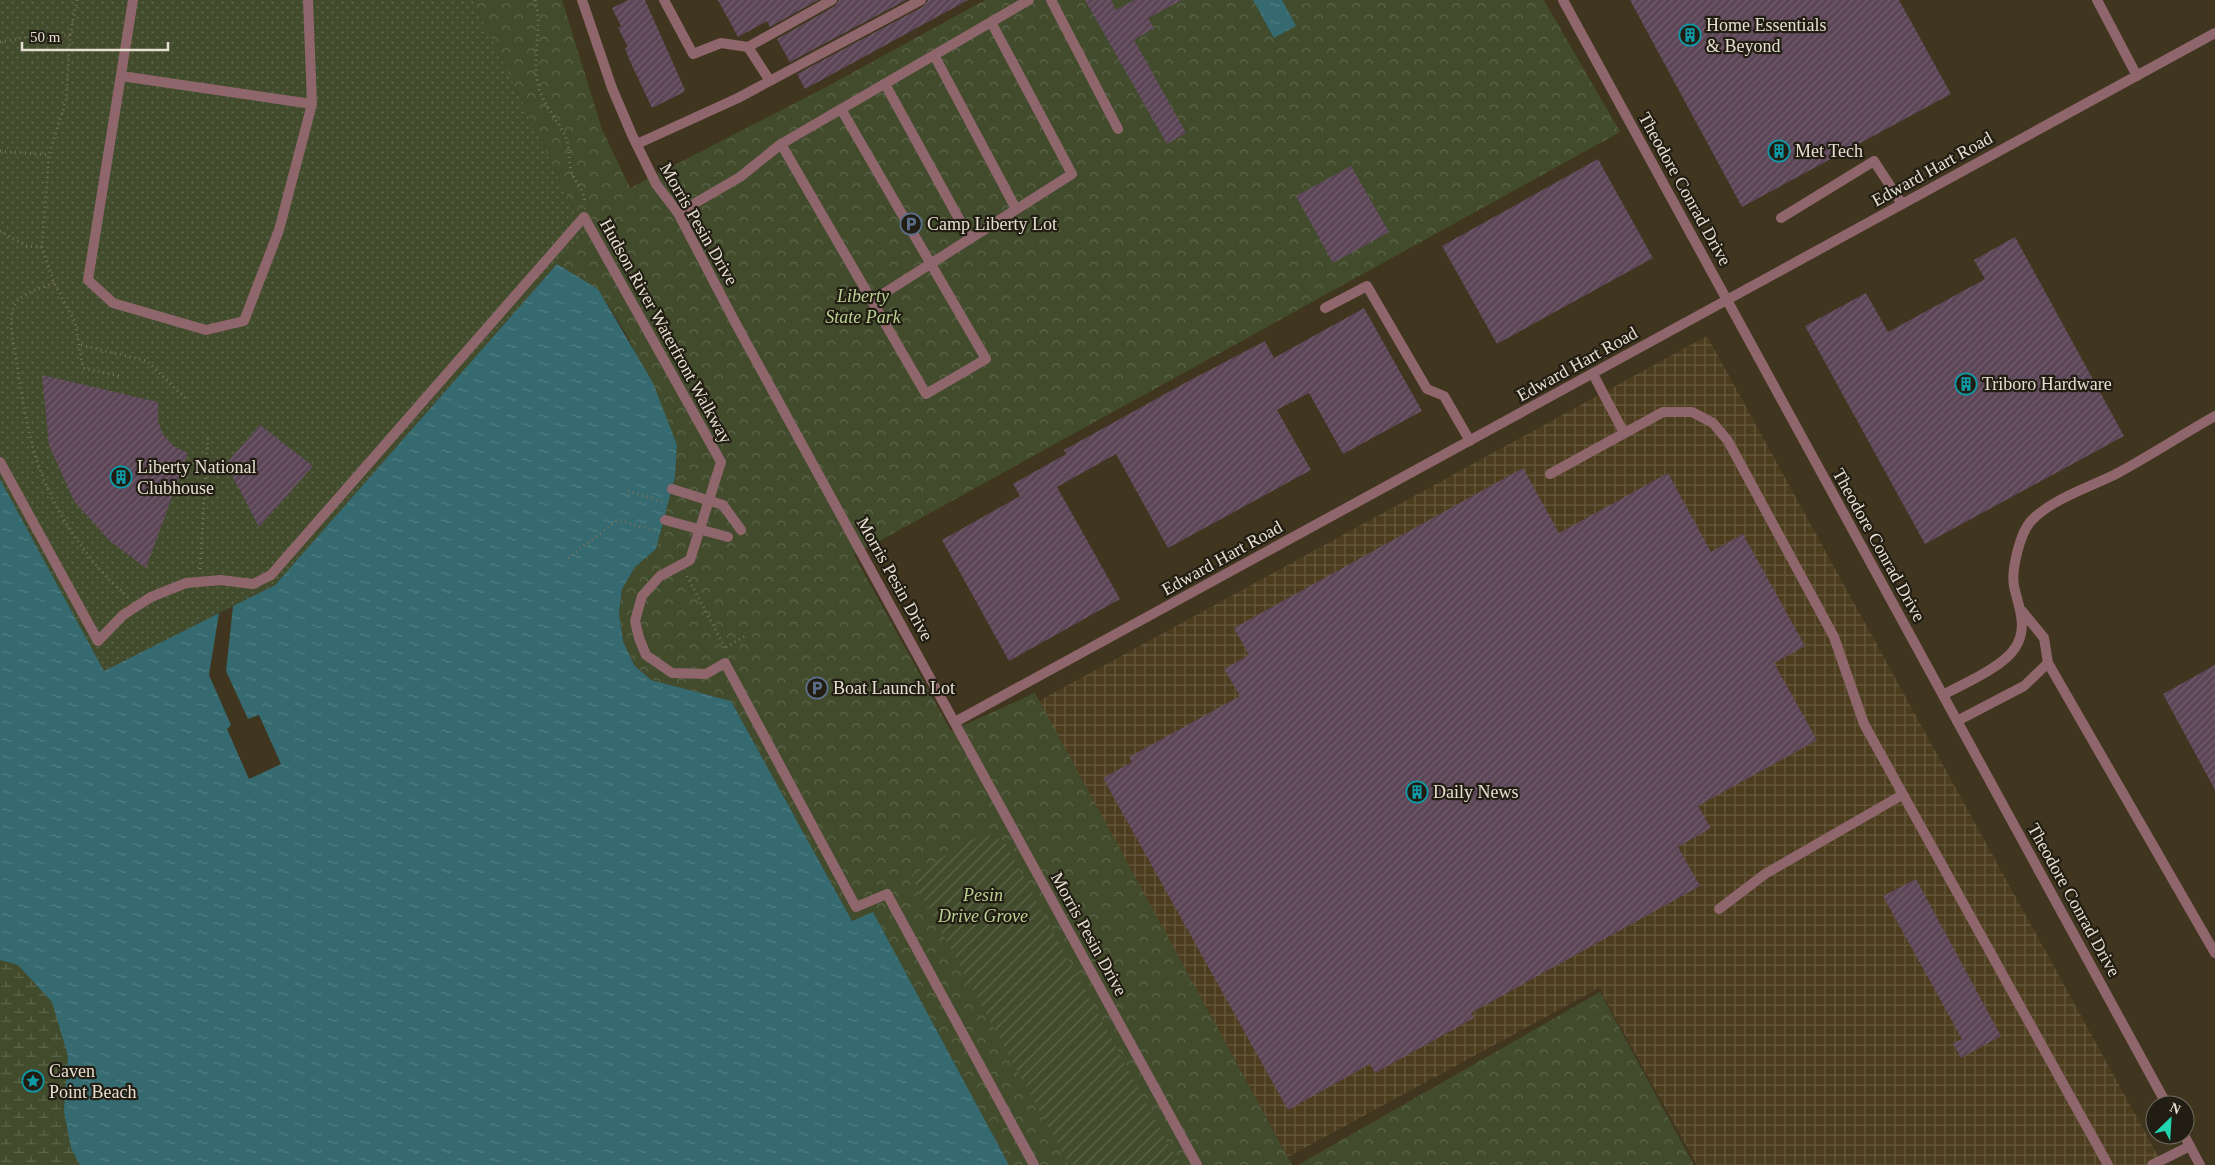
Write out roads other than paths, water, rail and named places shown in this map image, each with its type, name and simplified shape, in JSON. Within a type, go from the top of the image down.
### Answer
[{"type":"street","points":[[133,0],[88,280],[113,303],[206,330],[244,321],[279,230],[312,104],[308,0]]},
{"type":"street","name":"Morris Pesin Drive","points":[[582,0],[612,88],[656,184],[678,213],[736,324],[1197,1165]]},
{"type":"street","points":[[664,0],[693,54],[721,43],[748,47],[832,0]]},
{"type":"street","points":[[637,144],[770,81],[921,0]]},
{"type":"street","points":[[678,213],[740,177],[781,144],[1029,0]]},
{"type":"street","points":[[1051,0],[1118,129]]},
{"type":"street","name":"Theodore Conrad Drive","points":[[1563,0],[2162,1095]]},
{"type":"street","points":[[2097,0],[2137,76]]},
{"type":"street","points":[[872,301],[1072,174],[991,22]]},
{"type":"street","name":"Edward Hart Road","points":[[955,722],[2215,33]]},
{"type":"street","points":[[748,47],[770,81]]},
{"type":"street","points":[[934,55],[1016,209]]},
{"type":"street","points":[[121,76],[312,104]]},
{"type":"street","points":[[885,84],[970,238]]},
{"type":"street","points":[[781,144],[926,394],[986,359],[841,109]]},
{"type":"street","points":[[1781,218],[1874,161],[1902,204]]},
{"type":"street","name":"Hudson River Waterfront Walkway","points":[[0,462],[98,641],[123,614],[186,583],[221,580],[253,584],[271,575],[584,217],[721,462],[690,560],[660,576],[642,596],[635,620],[646,655],[672,674],[706,674],[725,663],[856,907],[887,894],[1034,1165]]},
{"type":"street","points":[[1325,308],[1367,286],[1428,389],[1444,396],[1470,441]]},
{"type":"street","points":[[1592,374],[1624,433]]},
{"type":"street","points":[[1550,474],[1664,412],[1692,412],[1713,423],[1728,441],[1834,637],[1864,724],[1902,795],[2022,1005],[2108,1165]]},
{"type":"street","points":[[1943,695],[1992,669],[2015,648],[2021,629],[2022,612],[2014,584],[2017,552],[2030,522],[2050,507],[2116,474],[2215,416]]},
{"type":"street","points":[[672,489],[723,505],[740,530]]},
{"type":"street","points":[[665,520],[728,537]]},
{"type":"street","points":[[2022,612],[2044,638],[2048,663],[2215,953]]},
{"type":"street","points":[[1957,721],[2024,686],[2048,663]]},
{"type":"street","points":[[1720,909],[1766,874],[1902,795]]},
{"type":"street","points":[[2152,1165],[2190,1146],[2200,1165]]},
{"type":"water","points":[[1253,0],[1282,0],[1296,26],[1274,38]]},
{"type":"water","points":[[557,264],[598,289],[653,383],[677,445],[675,477],[656,549],[635,567],[622,589],[619,614],[623,641],[634,665],[651,680],[731,701],[852,921],[873,912],[1009,1165],[80,1165],[71,1148],[64,1111],[68,1056],[52,1002],[18,965],[0,960],[0,479],[104,671],[275,585]]},
{"type":"place","name":"Home Essentials & Beyond","points":[[1690,35]]},
{"type":"place","name":"Met Tech","points":[[1779,151]]},
{"type":"place","name":"Camp Liberty Lot","points":[[911,224]]},
{"type":"place","name":"Triboro Hardware","points":[[1966,384]]},
{"type":"place","name":"Liberty National Clubhouse","points":[[121,477]]},
{"type":"place","name":"Boat Launch Lot","points":[[817,688]]},
{"type":"place","name":"Daily News","points":[[1417,792]]},
{"type":"place","name":"Caven Point Beach","points":[[33,1081]]},
{"type":"park label","name":"Liberty State Park","points":[[863,306]]},
{"type":"park label","name":"Pesin Drive Grove","points":[[983,905]]}]
